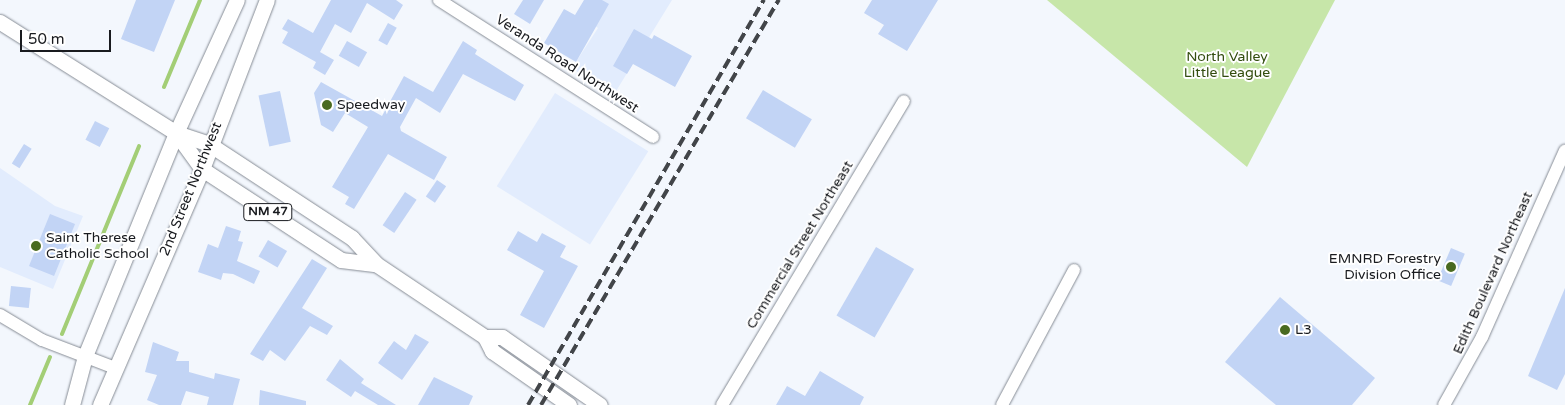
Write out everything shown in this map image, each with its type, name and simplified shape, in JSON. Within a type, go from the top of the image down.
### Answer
[{"type":"main road","points":[[72,405],[85,356],[176,133],[236,0]]},
{"type":"main road","name":"2nd Street Northwest","points":[[100,405],[202,169],[209,144],[267,0]]},
{"type":"main road","points":[[0,22],[176,133],[209,144]]},
{"type":"main road","name":"NM 47","points":[[176,133],[202,169],[341,260],[376,264]]},
{"type":"main road","name":"NM 47","points":[[209,144],[352,238],[376,264],[485,337],[492,351],[569,405]]},
{"type":"main road","name":"NM 47","points":[[485,337],[502,337],[558,374],[600,405]]},
{"type":"street","name":"Veranda Road Northwest","points":[[440,0],[653,137]]},
{"type":"street","name":"Commercial Street Northeast","points":[[722,405],[904,101]]},
{"type":"street","name":"Edith Boulevard Northeast","points":[[1444,405],[1482,337],[1565,151]]},
{"type":"street","points":[[1002,405],[1074,270]]},
{"type":"street","points":[[0,315],[42,340],[115,368]]},
{"type":"shaded area","points":[[595,0],[672,0],[613,96],[572,68],[598,28],[584,17]]},
{"type":"shaded area","points":[[555,93],[648,151],[590,245],[497,186]]},
{"type":"shaded area","name":"Saint Therese Catholic School","points":[[0,168],[55,206],[83,216],[53,289],[0,267]]},
{"type":"green space","name":"North Valley Little League","points":[[1047,0],[1335,0],[1247,167]]},
{"type":"building","points":[[136,0],[175,0],[154,52],[121,39]]},
{"type":"building","points":[[331,0],[396,0],[403,5],[394,20],[367,3],[351,33],[335,24],[320,52],[334,60],[325,75],[313,68],[316,62],[282,43],[288,32],[282,29],[288,19],[313,33]]},
{"type":"building","points":[[523,0],[544,0],[530,24],[514,14]]},
{"type":"building","points":[[584,0],[602,0],[609,4],[576,62],[544,43],[564,9],[575,15]]},
{"type":"building","points":[[872,0],[938,0],[907,51],[878,34],[884,25],[864,13]]},
{"type":"building","points":[[388,23],[397,28],[387,45],[378,40]]},
{"type":"building","points":[[634,29],[652,39],[654,35],[692,56],[675,87],[633,64],[627,74],[613,66]]},
{"type":"building","points":[[347,41],[367,52],[359,67],[339,56]]},
{"type":"building","points":[[463,41],[477,50],[475,54],[524,85],[515,101],[463,74],[440,113],[416,98],[400,127],[401,131],[447,157],[434,180],[388,154],[354,209],[345,204],[349,197],[332,187],[368,127],[345,113],[333,132],[321,125],[314,93],[321,82],[382,116],[404,76],[433,92]]},
{"type":"building","points":[[763,90],[812,119],[795,148],[746,118]]},
{"type":"building","points":[[280,91],[291,142],[269,146],[258,96]]},
{"type":"building","points":[[95,121],[109,128],[100,147],[85,140]]},
{"type":"building","points":[[24,144],[32,149],[19,168],[12,164]]},
{"type":"building","points":[[437,180],[446,186],[435,203],[426,197]]},
{"type":"building","points":[[405,192],[417,200],[394,233],[383,225]]},
{"type":"building","points":[[50,214],[75,224],[54,276],[29,266]]},
{"type":"building","points":[[226,226],[241,231],[238,241],[243,242],[237,261],[260,271],[254,284],[233,274],[223,273],[221,280],[198,272],[208,244],[218,248]]},
{"type":"building","points":[[518,231],[537,242],[542,233],[566,246],[560,257],[578,266],[544,328],[520,315],[544,271],[507,250]]},
{"type":"building","points":[[268,240],[287,251],[278,267],[258,256]]},
{"type":"building","points":[[876,247],[914,269],[875,337],[836,315]]},
{"type":"building","name":"EMNRD Forestry Division Office","points":[[1451,248],[1465,254],[1451,286],[1437,280]]},
{"type":"building","points":[[312,259],[327,268],[302,308],[333,326],[327,335],[310,326],[285,361],[270,350],[263,361],[250,354]]},
{"type":"building","points":[[11,286],[31,288],[29,308],[9,306]]},
{"type":"building","points":[[1565,288],[1565,374],[1557,390],[1528,376]]},
{"type":"building","name":"L3","points":[[1280,297],[1375,378],[1352,405],[1276,405],[1225,362]]},
{"type":"building","points":[[415,334],[429,342],[402,380],[378,363],[394,341],[406,350]]},
{"type":"building","points":[[153,342],[179,352],[176,361],[189,361],[189,372],[214,379],[215,373],[240,379],[233,405],[207,405],[209,397],[186,391],[181,405],[159,405],[147,400],[157,375],[145,372]]},
{"type":"building","points":[[340,359],[364,379],[361,383],[396,405],[378,405],[355,391],[351,397],[326,380]]},
{"type":"building","points":[[820,371],[864,397],[860,405],[776,405],[787,386],[805,396]]},
{"type":"building","points":[[434,377],[473,396],[469,405],[418,405]]},
{"type":"building","points":[[260,390],[306,401],[306,405],[259,405]]},
{"type":"waterway","points":[[164,87],[200,0]]},
{"type":"waterway","points":[[62,334],[139,146]]},
{"type":"waterway","points":[[30,405],[50,357]]},
{"type":"railway","points":[[528,405],[764,0]]},
{"type":"railway","points":[[541,405],[779,0]]},
{"type":"place","name":"Speedway","points":[[327,105]]},
{"type":"place","name":"Saint Therese Catholic School","points":[[36,246]]},
{"type":"place","name":"EMNRD Forestry Division Office","points":[[1451,267]]},
{"type":"place","name":"L3","points":[[1285,330]]}]
